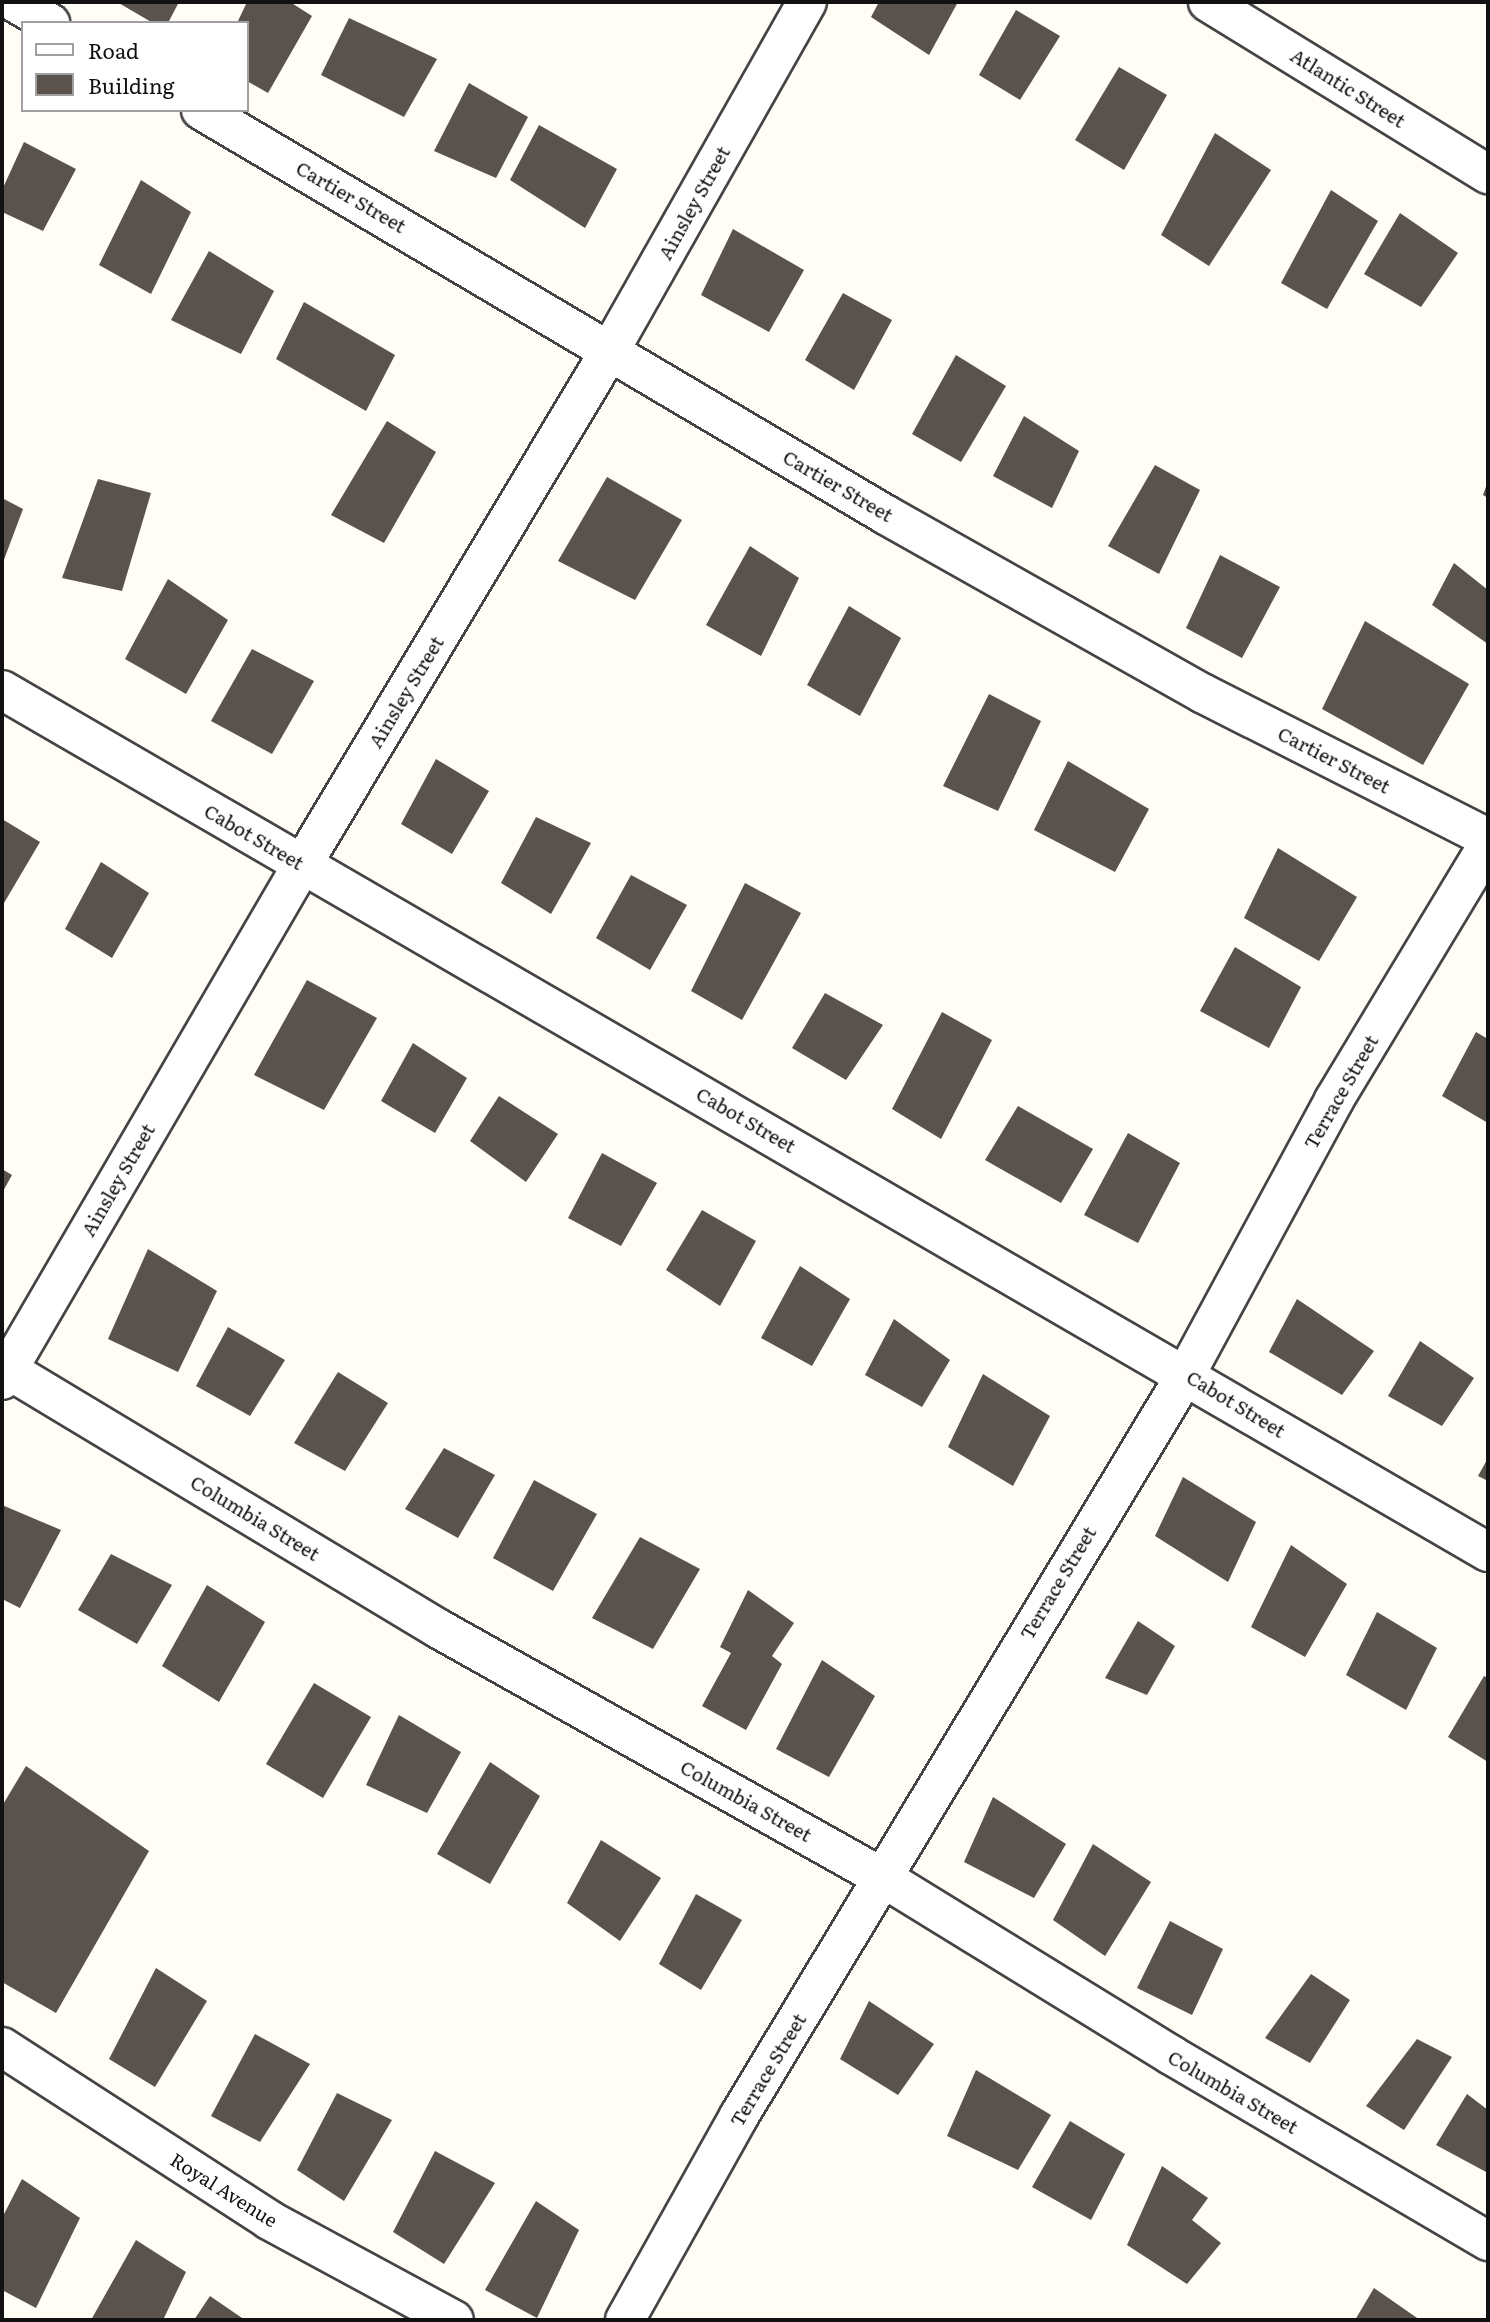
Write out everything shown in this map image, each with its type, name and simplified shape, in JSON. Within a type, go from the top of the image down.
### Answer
[{"type":"street","points":[[14,2],[47,21]]},
{"type":"street","name":"Ainsley Street","points":[[4,1372],[609,352],[807,2]]},
{"type":"street","name":"Atlantic Street","points":[[1208,2],[1488,174]]},
{"type":"street","name":"Cartier Street","points":[[204,112],[609,352],[1202,694],[1488,838]]},
{"type":"street","name":"Cabot Street","points":[[2,690],[302,866],[1186,1374],[1488,1552]]},
{"type":"street","name":"Terrace Street","points":[[625,2320],[739,2116],[885,1879],[1035,1619],[1186,1374],[1334,1101],[1488,845]]},
{"type":"street","name":"Columbia Street","points":[[4,1372],[439,1629],[885,1879],[1171,2055],[1488,2241]]},
{"type":"street","name":"Royal Avenue","points":[[2,2047],[270,2220],[454,2320]]},
{"type":"building","points":[[117,2],[179,2],[169,21],[150,21]]},
{"type":"building","points":[[247,2],[290,2],[312,16],[268,93],[248,82],[248,21],[238,21]]},
{"type":"building","points":[[879,2],[958,2],[929,55],[871,17]]},
{"type":"building","points":[[1016,10],[1060,36],[1020,100],[979,75]]},
{"type":"building","points":[[349,18],[437,59],[404,117],[321,75]]},
{"type":"building","points":[[1119,67],[1167,95],[1124,170],[1075,140]]},
{"type":"building","points":[[469,83],[528,117],[496,178],[434,151]]},
{"type":"building","points":[[539,125],[617,169],[585,228],[510,180]]},
{"type":"building","points":[[1215,133],[1271,170],[1209,266],[1161,235]]},
{"type":"building","points":[[24,142],[76,169],[43,231],[2,212],[2,190]]},
{"type":"building","points":[[141,180],[191,212],[151,294],[99,265]]},
{"type":"building","points":[[1331,190],[1378,221],[1327,309],[1281,283]]},
{"type":"building","points":[[1400,213],[1458,253],[1421,307],[1364,274]]},
{"type":"building","points":[[733,229],[804,270],[769,332],[701,295]]},
{"type":"building","points":[[209,251],[274,291],[241,354],[171,320]]},
{"type":"building","points":[[843,293],[892,320],[854,390],[805,360]]},
{"type":"building","points":[[304,302],[395,355],[366,411],[276,359]]},
{"type":"building","points":[[956,355],[1006,386],[961,462],[912,434]]},
{"type":"building","points":[[1024,416],[1079,451],[1052,508],[993,476]]},
{"type":"building","points":[[387,421],[436,452],[384,543],[331,515]]},
{"type":"building","points":[[1155,465],[1200,490],[1159,574],[1108,546]]},
{"type":"building","points":[[607,477],[682,520],[635,600],[558,561]]},
{"type":"building","points":[[98,479],[151,493],[122,591],[62,578]]},
{"type":"building","points":[[1488,481],[1488,498],[1483,495]]},
{"type":"building","points":[[2,498],[23,509],[2,565]]},
{"type":"building","points":[[750,546],[799,578],[761,656],[706,625]]},
{"type":"building","points":[[1220,555],[1280,587],[1242,658],[1186,628]]},
{"type":"building","points":[[1454,563],[1488,590],[1488,644],[1432,605]]},
{"type":"building","points":[[168,579],[228,620],[186,694],[125,659]]},
{"type":"building","points":[[849,606],[901,638],[860,716],[807,685]]},
{"type":"building","points":[[1365,621],[1469,684],[1423,765],[1322,709]]},
{"type":"building","points":[[252,649],[314,681],[272,754],[211,721]]},
{"type":"building","points":[[989,694],[1041,721],[998,811],[943,786]]},
{"type":"building","points":[[436,759],[489,791],[452,854],[401,824]]},
{"type":"building","points":[[1068,761],[1149,809],[1115,872],[1034,830]]},
{"type":"building","points":[[536,817],[591,843],[551,914],[501,883]]},
{"type":"building","points":[[2,819],[40,842],[4,903],[2,902]]},
{"type":"building","points":[[1278,848],[1357,897],[1319,961],[1244,918]]},
{"type":"building","points":[[101,862],[149,893],[112,958],[65,929]]},
{"type":"building","points":[[631,875],[687,905],[650,970],[596,938]]},
{"type":"building","points":[[745,883],[801,913],[742,1020],[691,991]]},
{"type":"building","points":[[1235,947],[1301,987],[1269,1048],[1200,1011]]},
{"type":"building","points":[[307,980],[377,1018],[324,1110],[254,1075]]},
{"type":"building","points":[[825,993],[883,1025],[846,1080],[792,1048]]},
{"type":"building","points":[[942,1012],[992,1040],[941,1139],[892,1109]]},
{"type":"building","points":[[1476,1032],[1488,1039],[1488,1123],[1442,1096]]},
{"type":"building","points":[[413,1043],[467,1078],[435,1133],[381,1101]]},
{"type":"building","points":[[499,1096],[558,1134],[526,1182],[470,1141]]},
{"type":"building","points":[[1018,1106],[1093,1149],[1061,1203],[985,1160]]},
{"type":"building","points":[[1128,1133],[1180,1163],[1138,1243],[1084,1215]]},
{"type":"building","points":[[602,1153],[657,1183],[621,1246],[568,1218]]},
{"type":"building","points":[[2,1169],[12,1175],[2,1193]]},
{"type":"building","points":[[702,1210],[756,1241],[720,1306],[666,1270]]},
{"type":"building","points":[[148,1249],[217,1291],[178,1372],[108,1339]]},
{"type":"building","points":[[800,1266],[850,1299],[812,1366],[761,1338]]},
{"type":"building","points":[[1297,1299],[1374,1351],[1342,1395],[1269,1352]]},
{"type":"building","points":[[894,1319],[950,1360],[922,1407],[865,1375]]},
{"type":"building","points":[[228,1327],[285,1360],[250,1416],[196,1386]]},
{"type":"building","points":[[1420,1341],[1474,1378],[1442,1426],[1388,1396]]},
{"type":"building","points":[[338,1372],[388,1403],[345,1471],[294,1443]]},
{"type":"building","points":[[983,1374],[1050,1416],[1013,1486],[948,1447]]},
{"type":"building","points":[[444,1448],[495,1475],[458,1538],[405,1509]]},
{"type":"building","points":[[1488,1458],[1488,1481],[1478,1476]]},
{"type":"building","points":[[1183,1477],[1256,1522],[1228,1582],[1155,1536]]},
{"type":"building","points":[[534,1480],[597,1514],[553,1591],[493,1558]]},
{"type":"building","points":[[2,1505],[61,1530],[20,1608],[2,1599]]},
{"type":"building","points":[[640,1537],[700,1569],[653,1649],[592,1618]]},
{"type":"building","points":[[1291,1545],[1347,1584],[1305,1657],[1251,1627]]},
{"type":"building","points":[[111,1554],[172,1585],[137,1644],[78,1610]]},
{"type":"building","points":[[207,1585],[265,1622],[219,1702],[162,1666]]},
{"type":"building","points":[[748,1590],[794,1623],[772,1656],[782,1664],[746,1730],[702,1706],[731,1653],[720,1647]]},
{"type":"building","points":[[1377,1612],[1437,1648],[1406,1710],[1346,1675]]},
{"type":"building","points":[[1138,1621],[1175,1646],[1147,1695],[1105,1678]]},
{"type":"building","points":[[822,1660],[875,1696],[829,1777],[776,1749]]},
{"type":"building","points":[[1484,1676],[1488,1678],[1488,1762],[1448,1737]]},
{"type":"building","points":[[314,1683],[371,1717],[323,1798],[266,1764]]},
{"type":"building","points":[[399,1715],[461,1752],[427,1813],[366,1785]]},
{"type":"building","points":[[490,1762],[540,1796],[490,1884],[437,1854]]},
{"type":"building","points":[[26,1766],[149,1851],[56,2013],[2,1982],[2,1806]]},
{"type":"building","points":[[993,1797],[1066,1844],[1034,1898],[964,1862]]},
{"type":"building","points":[[601,1840],[661,1878],[620,1941],[567,1903]]},
{"type":"building","points":[[1093,1844],[1151,1882],[1105,1956],[1053,1920]]},
{"type":"building","points":[[696,1894],[742,1920],[701,1990],[659,1964]]},
{"type":"building","points":[[1170,1921],[1223,1949],[1192,2015],[1137,1988]]},
{"type":"building","points":[[156,1968],[207,2001],[155,2087],[109,2059]]},
{"type":"building","points":[[1311,1974],[1350,2000],[1310,2063],[1265,2038]]},
{"type":"building","points":[[869,2001],[934,2044],[898,2095],[840,2059]]},
{"type":"building","points":[[255,2034],[310,2064],[260,2142],[211,2116]]},
{"type":"building","points":[[1417,2039],[1452,2057],[1404,2130],[1366,2106]]},
{"type":"building","points":[[976,2070],[1051,2115],[1018,2170],[947,2136]]},
{"type":"building","points":[[337,2093],[392,2120],[344,2201],[297,2170]]},
{"type":"building","points":[[1467,2094],[1488,2110],[1488,2173],[1436,2145]]},
{"type":"building","points":[[1070,2121],[1125,2154],[1091,2220],[1032,2187]]},
{"type":"building","points":[[435,2151],[495,2183],[444,2264],[393,2232]]},
{"type":"building","points":[[1162,2166],[1208,2198],[1192,2220],[1221,2243],[1187,2284],[1127,2245]]},
{"type":"building","points":[[22,2179],[80,2218],[36,2308],[2,2290],[2,2218]]},
{"type":"building","points":[[536,2201],[579,2230],[537,2318],[485,2290]]},
{"type":"building","points":[[136,2240],[186,2272],[163,2320],[91,2320]]},
{"type":"building","points":[[1374,2288],[1420,2320],[1355,2320]]},
{"type":"building","points":[[210,2296],[245,2320],[194,2320]]}]
